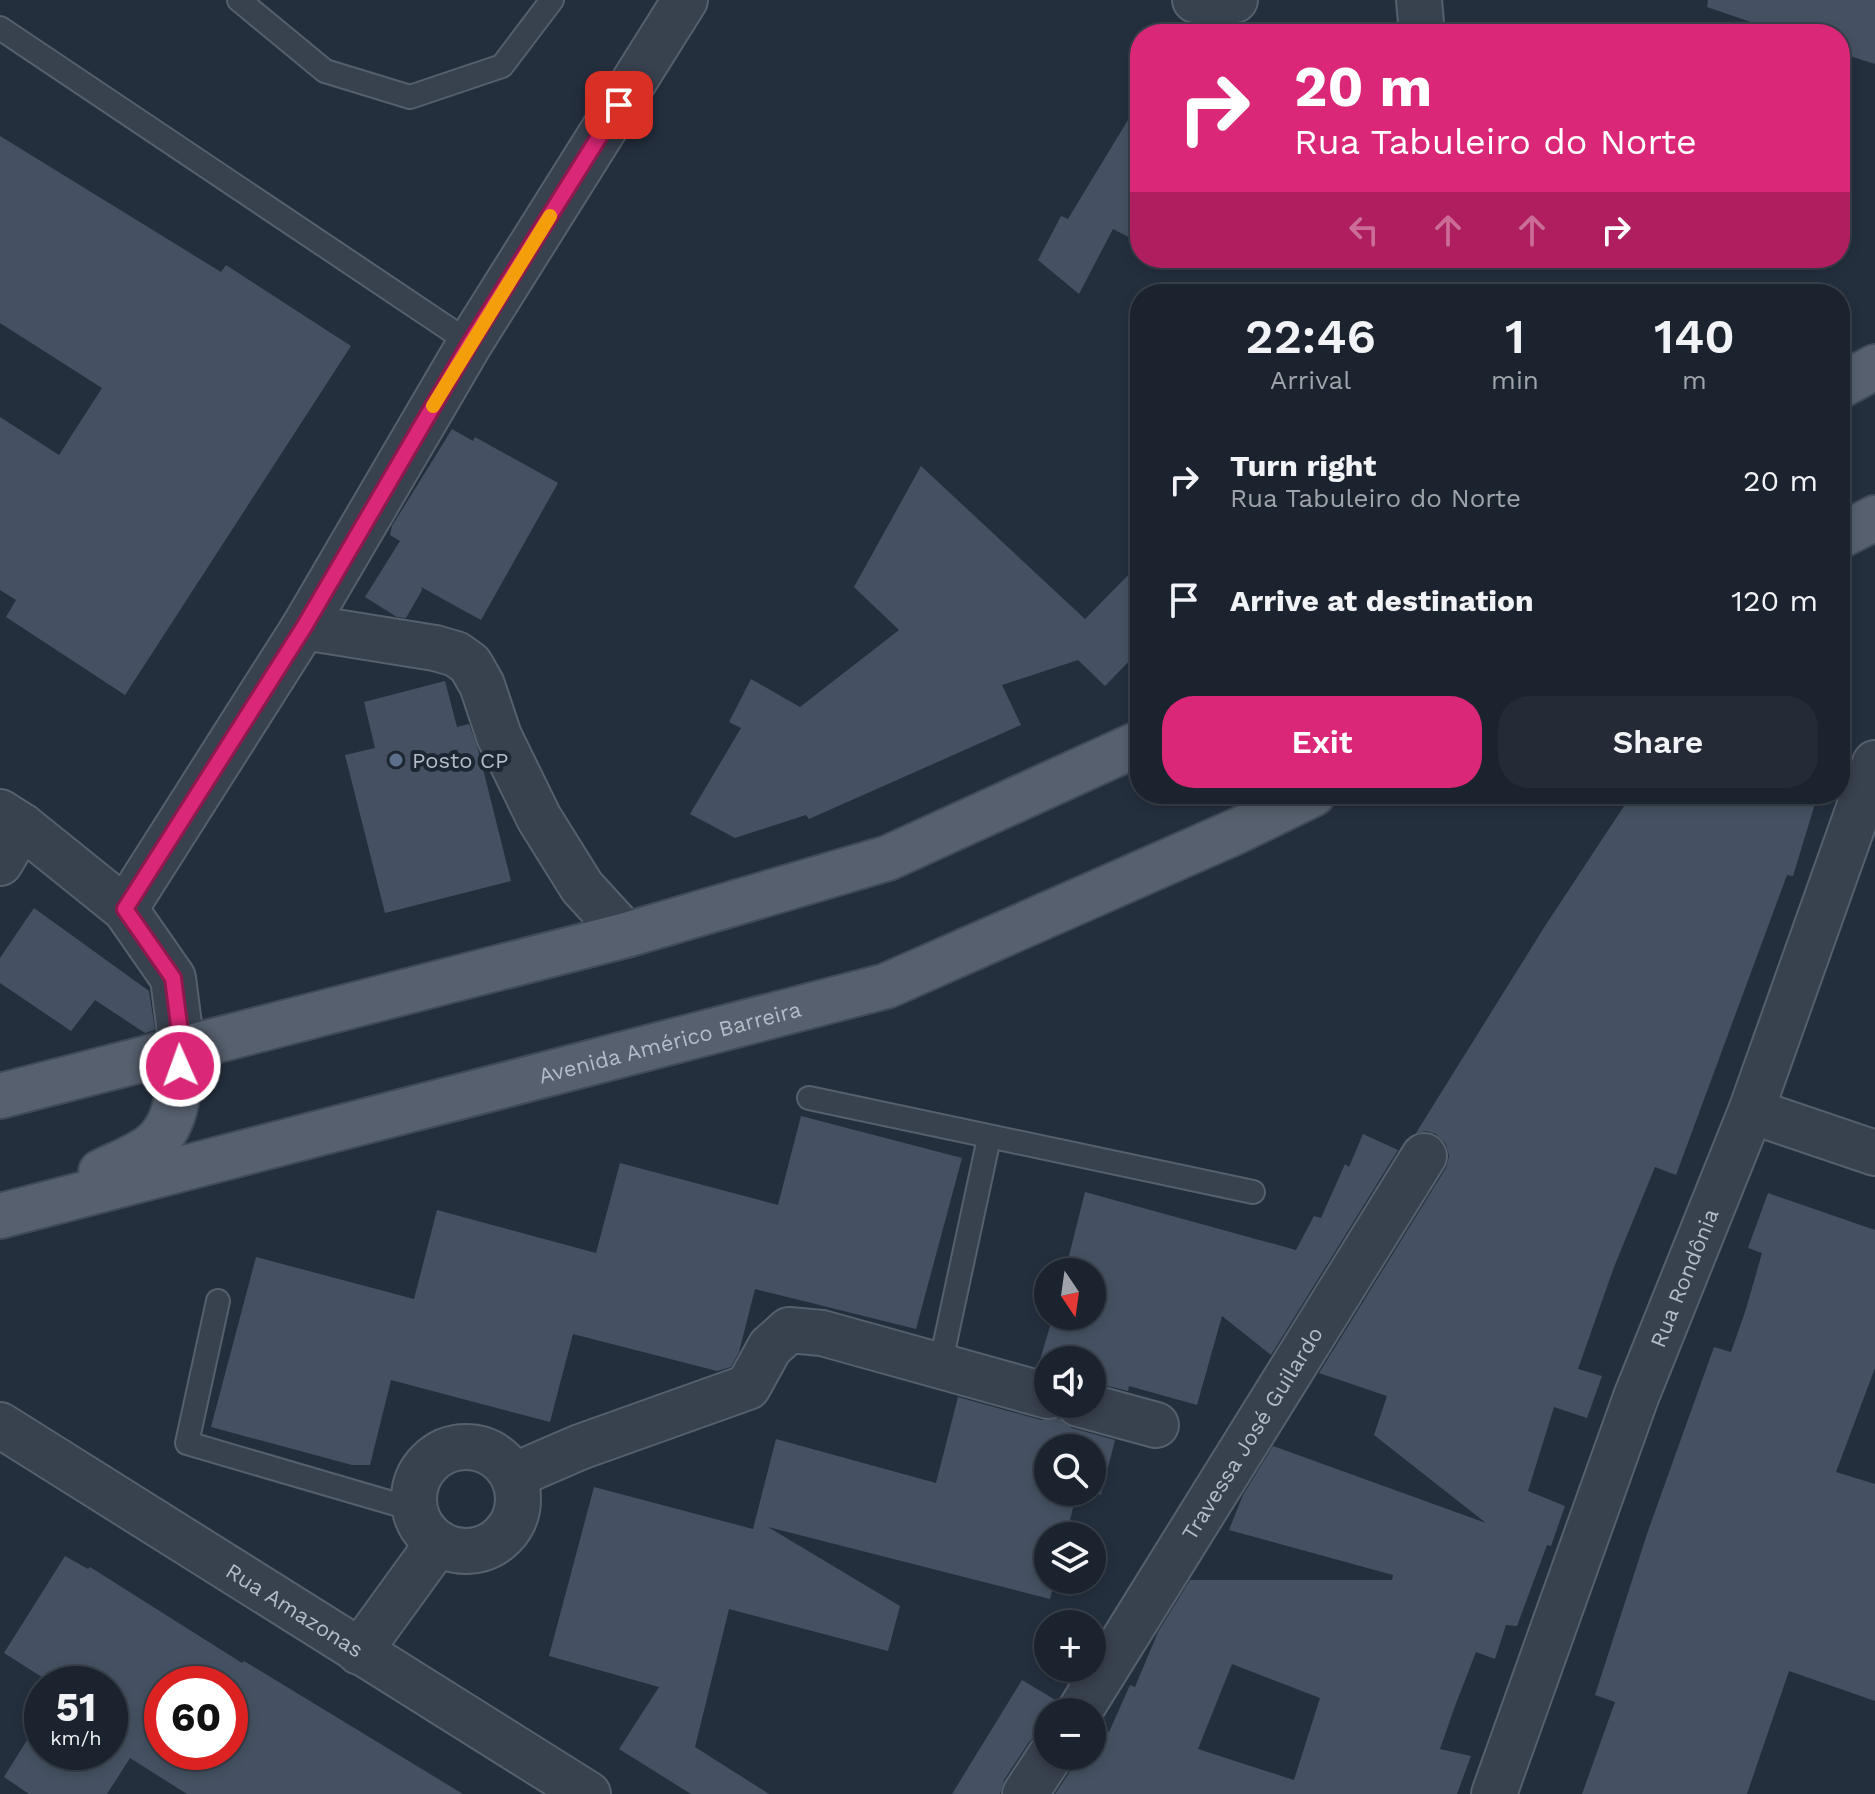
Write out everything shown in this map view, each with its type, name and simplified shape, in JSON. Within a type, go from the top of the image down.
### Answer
[{"type":"main road","points":[[1850,381],[1875,367]]},
{"type":"main road","points":[[1850,531],[1875,518]]},
{"type":"main road","points":[[0,1096],[626,935],[888,858],[1130,748]]},
{"type":"main road","name":"Avenida Américo Barreira","points":[[18,1211],[886,986],[1292,804]]},
{"type":"main road","points":[[18,1211],[152,1145],[167,1128],[174,1112],[182,1048]]},
{"type":"street","points":[[125,909],[304,627],[470,343],[685,0]]},
{"type":"street","points":[[1195,0],[1216,3],[1235,0]]},
{"type":"street","points":[[1419,0],[1421,24]]},
{"type":"street","points":[[304,627],[435,648],[456,654],[470,664],[482,685],[499,736],[539,818],[582,887],[626,935]]},
{"type":"street","name":"Rua Rondônia","points":[[1494,1794],[1636,1397],[1751,1111],[1875,763]]},
{"type":"street","points":[[0,863],[11,819],[125,909],[173,978],[182,1048]]},
{"type":"street","points":[[1751,1111],[1875,1153]]},
{"type":"street","name":"Travessa José Guilardo","points":[[1088,1698],[1424,1156]]},
{"type":"street","points":[[513,1476],[580,1447],[748,1387],[770,1347],[789,1330],[822,1333],[1034,1392]]},
{"type":"street","points":[[1106,1411],[1156,1425]]},
{"type":"street","name":"Rua Amazonas","points":[[0,1425],[577,1791]]},
{"type":"street","points":[[455,1448],[489,1452],[503,1462],[513,1476],[518,1491],[518,1508],[502,1536],[488,1546],[472,1551],[454,1550],[427,1526],[417,1482],[426,1467],[439,1456],[455,1448]]},
{"type":"street","points":[[359,1652],[427,1526]]},
{"type":"street","points":[[1025,1794],[1041,1770]]},
{"type":"lane","points":[[239,0],[325,71],[410,97],[502,66],[552,0]]},
{"type":"lane","points":[[0,28],[470,343]]},
{"type":"lane","points":[[809,1098],[1253,1192]]},
{"type":"lane","points":[[940,1366],[989,1138]]},
{"type":"lane","points":[[218,1301],[187,1443],[427,1526]]},
{"type":"building","points":[[1708,0],[1875,0],[1875,64],[1850,56],[1850,24],[1757,24],[1707,7]]},
{"type":"building","points":[[1130,117],[1130,238],[1113,229],[1079,294],[1038,260],[1061,216],[1068,219]]},
{"type":"building","points":[[0,136],[221,272],[226,265],[351,346],[125,695],[6,617],[16,600],[0,590],[0,417],[59,455],[102,388],[0,323]]},
{"type":"building","points":[[452,429],[473,441],[475,437],[558,483],[481,620],[421,587],[406,618],[397,617],[365,597],[400,541],[390,535],[392,526]]},
{"type":"building","points":[[921,466],[1085,619],[1130,573],[1130,660],[1105,686],[1078,660],[1002,685],[1021,725],[809,819],[806,815],[735,838],[690,814],[741,728],[729,722],[751,679],[800,707],[899,630],[854,587]]},
{"type":"building","points":[[445,681],[457,727],[469,724],[478,749],[511,881],[385,913],[345,755],[375,748],[364,702]]},
{"type":"building","points":[[1625,804],[1815,804],[1793,876],[1787,875],[1676,1175],[1655,1167],[1614,1267],[1578,1369],[1602,1376],[1587,1418],[1554,1407],[1528,1491],[1565,1506],[1517,1626],[1506,1625],[1495,1659],[1476,1652],[1455,1706],[1440,1749],[1471,1756],[1457,1794],[1055,1794],[1071,1770],[1106,1770],[1106,1730],[1109,1732],[1130,1685],[1135,1687],[1158,1632],[1190,1580],[1392,1580],[1393,1575],[1229,1530],[1243,1495],[1273,1446],[1486,1523],[1374,1435],[1387,1396],[1319,1373],[1446,1168],[1449,1156],[1446,1144],[1436,1134],[1426,1131],[1416,1133]],"holes":[[[1232,1664],[1320,1698],[1294,1780],[1198,1749]]]},
{"type":"building","points":[[34,908],[149,991],[155,1030],[145,1033],[95,1000],[71,1031],[0,983],[0,958]]},
{"type":"building","points":[[801,1116],[962,1158],[916,1329],[755,1289],[739,1352],[731,1367],[717,1371],[573,1334],[550,1422],[391,1380],[370,1465],[352,1465],[211,1427],[256,1257],[414,1299],[437,1210],[596,1253],[620,1163],[778,1205]]},
{"type":"building","points":[[1363,1134],[1398,1150],[1271,1355],[1222,1316],[1197,1405],[1129,1386],[1128,1391],[1106,1386],[1106,1346],[1044,1346],[1049,1330],[1106,1330],[1106,1258],[1068,1258],[1085,1192],[1296,1250],[1314,1216],[1321,1218],[1345,1164],[1349,1167]]},
{"type":"building","points":[[1768,1193],[1875,1230],[1875,1368],[1836,1472],[1875,1484],[1875,1701],[1789,1671],[1747,1794],[1582,1794],[1615,1702],[1595,1695],[1648,1531],[1714,1347],[1731,1352],[1746,1309],[1762,1253],[1748,1248]]},
{"type":"building","points":[[958,1397],[1041,1420],[1059,1418],[1072,1428],[1094,1434],[1034,1434],[1034,1506],[1074,1506],[1070,1522],[1034,1522],[1034,1594],[1051,1594],[1050,1599],[768,1527],[900,1606],[888,1651],[729,1609],[695,1747],[769,1794],[691,1794],[619,1749],[659,1687],[549,1656],[594,1487],[753,1529],[776,1439],[936,1483]]},
{"type":"building","points":[[1106,1437],[1115,1440],[1106,1475]]},
{"type":"building","points":[[65,1556],[88,1569],[90,1567],[242,1663],[244,1661],[463,1794],[187,1794],[149,1770],[248,1770],[248,1666],[144,1666],[144,1767],[130,1758],[128,1761],[128,1666],[25,1666],[4,1653]]},
{"type":"building","points":[[1022,1680],[1052,1698],[1034,1698],[1034,1738],[1004,1780],[1000,1794],[952,1794]]},
{"type":"building","points":[[24,1745],[24,1770],[122,1770],[107,1794],[29,1794],[4,1777]]},
{"type":"slow traffic","points":[[433,406],[550,216]]},
{"type":"place","name":"Posto CP","points":[[396,760]]},
{"type":"route","points":[[180,1066],[182,1048],[173,978],[125,909],[304,627],[470,343],[619,105]]}]
